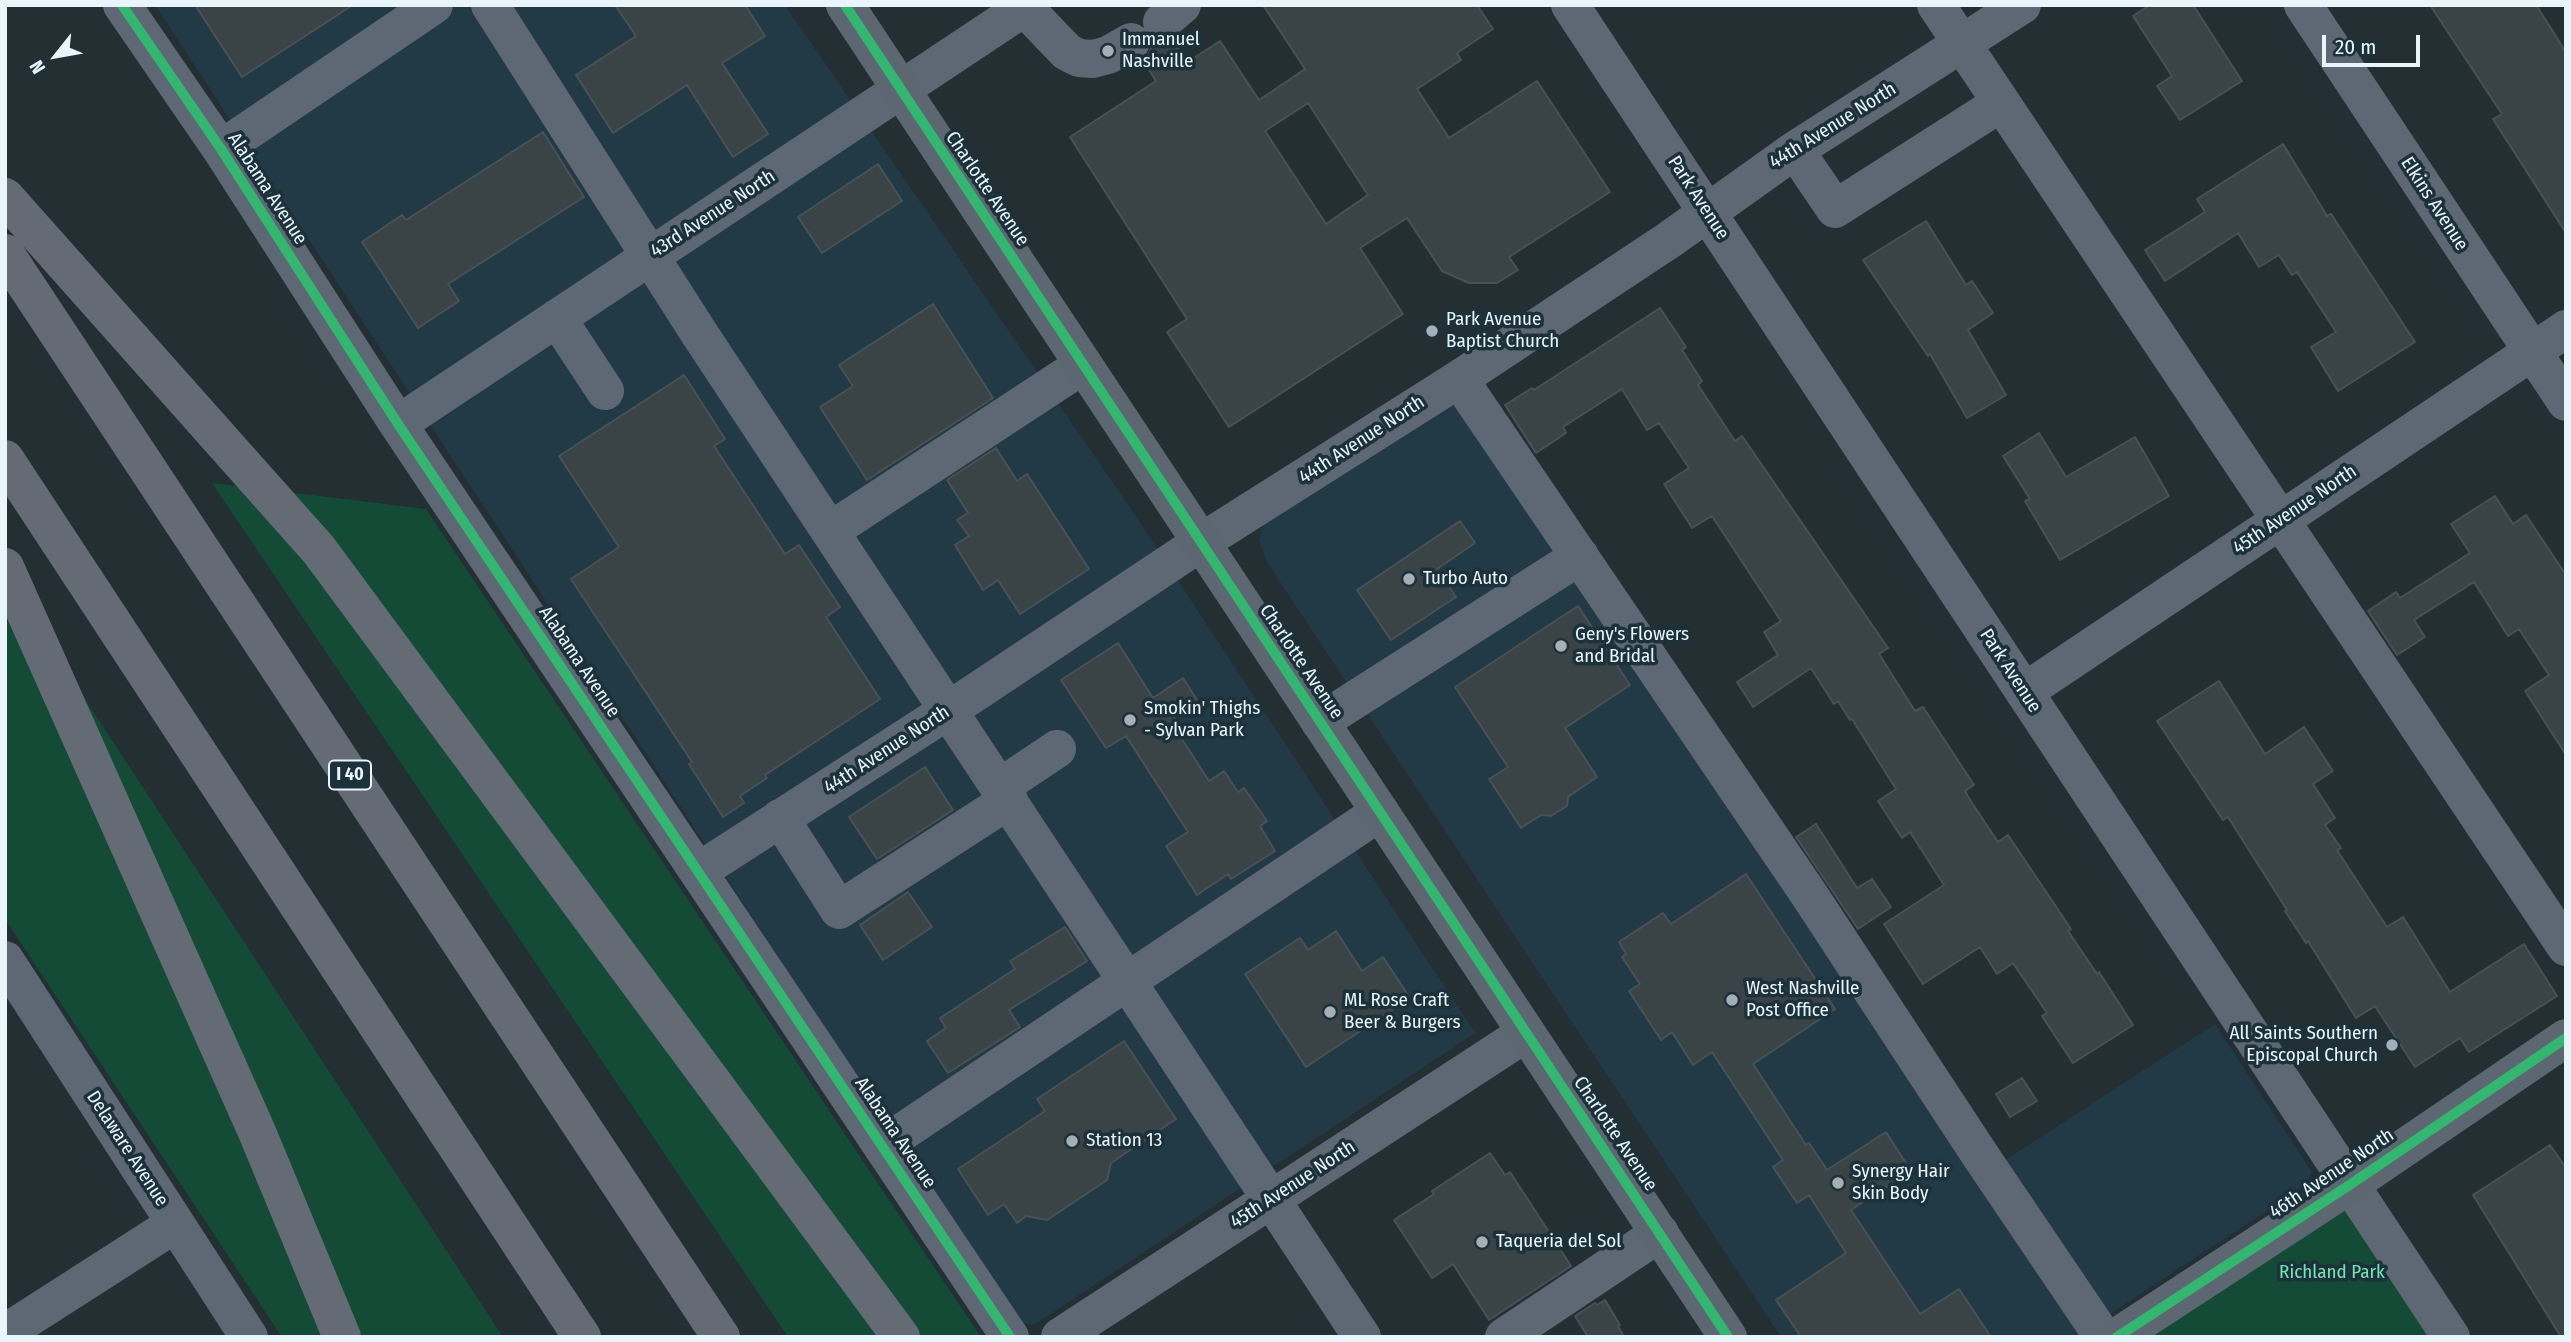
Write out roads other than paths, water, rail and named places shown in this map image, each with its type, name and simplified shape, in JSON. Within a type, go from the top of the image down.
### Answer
[{"type":"highway","points":[[5,197],[319,550],[901,1337]]},
{"type":"highway","name":"I 40","points":[[5,253],[721,1337]]},
{"type":"highway","points":[[5,459],[582,1337]]},
{"type":"highway","points":[[5,567],[257,1132],[342,1337]]},
{"type":"highway","points":[[518,1241],[564,1337]]},
{"type":"main road","name":"Charlotte Avenue","points":[[845,5],[1728,1337]]},
{"type":"main road","name":"46th Avenue North","points":[[2117,1337],[2351,1184],[2566,1038]]},
{"type":"street","name":"Alabama Avenue","points":[[122,5],[221,149],[398,424],[1010,1337]]},
{"type":"street","points":[[221,149],[434,5]]},
{"type":"street","points":[[490,5],[830,531],[1362,1337]]},
{"type":"street","name":"Park Avenue","points":[[1570,5],[2451,1337]]},
{"type":"street","points":[[1936,5],[2566,947]]},
{"type":"street","name":"44th Avenue North","points":[[699,871],[949,710],[1200,543],[1459,379],[1708,213],[1754,177],[2022,5]]},
{"type":"street","name":"Elkins Avenue","points":[[2303,5],[2566,402]]},
{"type":"street","points":[[1025,6],[1067,52],[1079,58],[1093,59],[1108,55],[1158,23]]},
{"type":"street","name":"43rd Avenue North","points":[[398,424],[1025,6]]},
{"type":"street","points":[[1795,150],[1835,209],[2001,103]]},
{"type":"street","points":[[557,318],[605,391]]},
{"type":"street","name":"45th Avenue North","points":[[2024,692],[2566,329]]},
{"type":"street","points":[[830,531],[1083,365]]},
{"type":"street","points":[[1459,379],[1808,893],[2103,1337]]},
{"type":"street","points":[[1320,722],[1580,556]]},
{"type":"street","points":[[780,818],[839,910],[1004,794],[1057,749]]},
{"type":"street","points":[[883,1145],[1380,812]]},
{"type":"street","name":"Delaware Avenue","points":[[5,960],[249,1337]]},
{"type":"street","name":"45th Avenue North","points":[[1060,1337],[1526,1033]]},
{"type":"street","points":[[5,1333],[175,1224]]},
{"type":"street","points":[[1504,1337],[1660,1233]]},
{"type":"place","name":"Immanuel Nashville","points":[[1108,51]]},
{"type":"place","name":"Park Avenue Baptist Church","points":[[1432,331]]},
{"type":"place","name":"Turbo Auto","points":[[1409,579]]},
{"type":"place","name":"Geny's Flowers and Bridal","points":[[1561,646]]},
{"type":"place","name":"Smokin' Thighs - Sylvan Park","points":[[1130,720]]},
{"type":"place","name":"West Nashville Post Office","points":[[1732,1000]]},
{"type":"place","name":"ML Rose Craft Beer & Burgers","points":[[1330,1012]]},
{"type":"place","name":"All Saints Southern Episcopal Church","points":[[2392,1045]]},
{"type":"place","name":"Station 13","points":[[1072,1141]]},
{"type":"place","name":"Synergy Hair Skin Body","points":[[1838,1183]]},
{"type":"place","name":"Taqueria del Sol","points":[[1482,1242]]},
{"type":"park label","name":"Richland Park","points":[[2332,1273]]}]
